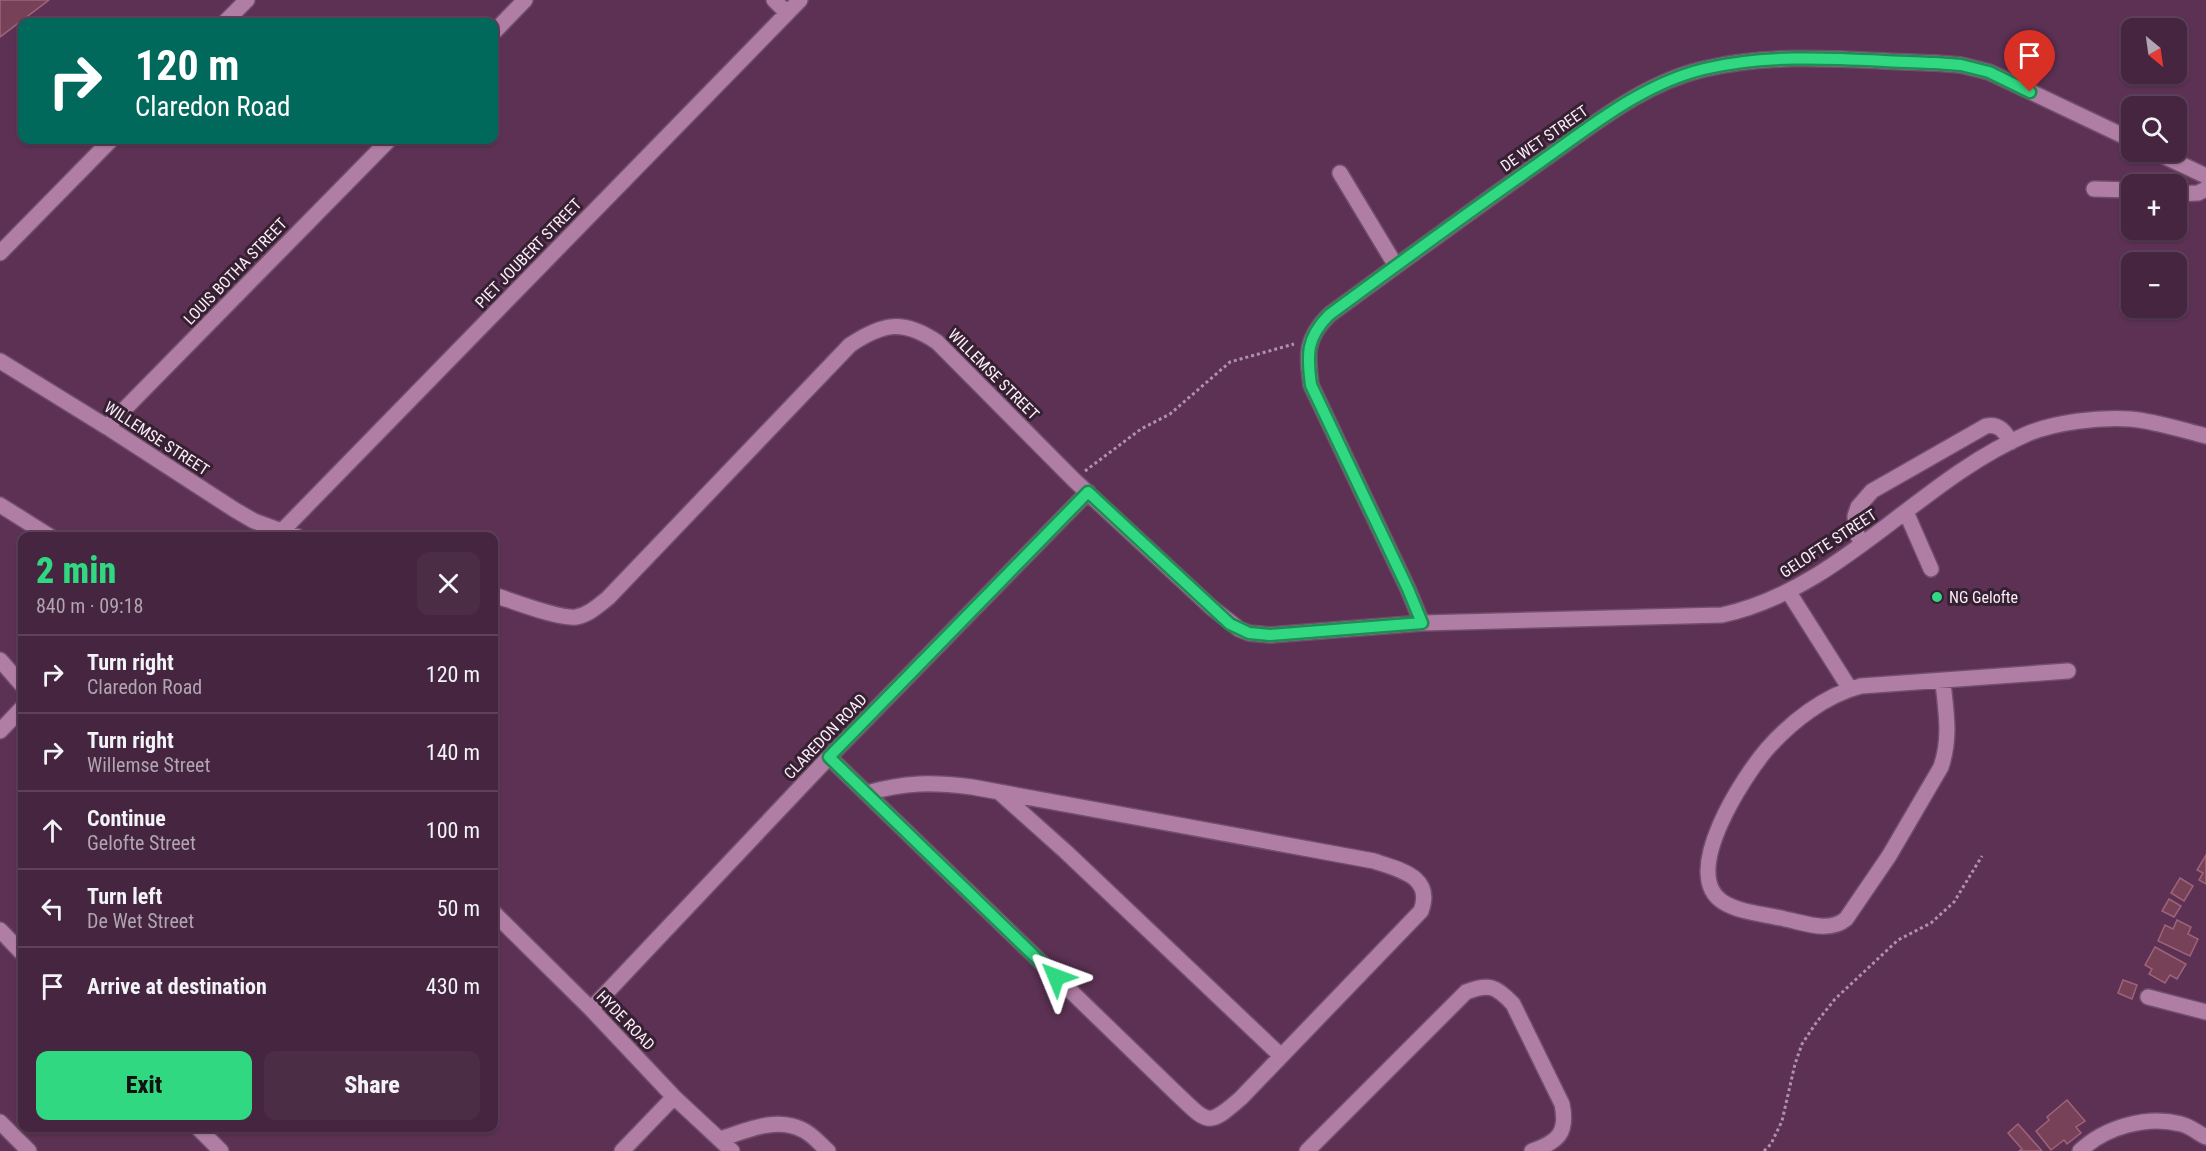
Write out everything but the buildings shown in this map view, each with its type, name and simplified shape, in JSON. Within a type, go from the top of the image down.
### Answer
[{"type":"street","points":[[229,18],[247,0]]},
{"type":"street","points":[[498,28],[525,0]]},
{"type":"street","points":[[774,0],[787,13]]},
{"type":"street","name":"PIET JOUBERT STREET","points":[[281,532],[800,0]]},
{"type":"street","name":"DE WET STREET","points":[[1311,339],[1316,328],[1329,315],[1547,157],[1642,93],[1680,76],[1728,64],[1773,58],[1961,65],[1989,72],[2121,135]]},
{"type":"street","points":[[0,253],[107,144]]},
{"type":"street","name":"LOUIS BOTHA STREET","points":[[107,427],[385,144]]},
{"type":"street","points":[[2176,162],[2206,176]]},
{"type":"street","points":[[1340,173],[1396,266]]},
{"type":"street","points":[[2094,189],[2121,190]]},
{"type":"street","points":[[2187,194],[2198,193],[2206,189]]},
{"type":"street","name":"WILLEMSE STREET","points":[[498,597],[568,617],[582,615],[596,609],[850,345],[868,333],[888,326],[910,328],[938,342],[1074,480],[1230,624],[1249,633],[1270,635],[1299,633]]},
{"type":"street","points":[[1311,339],[1308,359],[1311,385],[1422,623]]},
{"type":"street","name":"WILLEMSE STREET","points":[[0,361],[235,510],[281,532]]},
{"type":"street","name":"GELOFTE STREET","points":[[1299,633],[1422,623],[1722,615],[1746,610],[1822,572],[1969,466],[2027,434],[2088,420],[2131,419],[2206,436]]},
{"type":"street","points":[[1862,544],[1856,532],[1855,516],[1858,507],[1872,491],[1991,424],[1999,427],[2011,442]]},
{"type":"street","name":"CLAREDON ROAD","points":[[591,1009],[829,757],[1088,492]]},
{"type":"street","points":[[0,505],[43,532]]},
{"type":"street","points":[[1906,512],[1931,569]]},
{"type":"street","points":[[1788,591],[1850,689]]},
{"type":"street","points":[[0,660],[18,680]]},
{"type":"street","points":[[1943,682],[1948,727],[1946,751],[1941,766],[1888,856],[1846,919],[1837,925],[1819,926],[1746,910],[1723,902],[1709,882],[1707,866],[1711,845],[1747,776],[1767,749],[1805,714],[1850,689],[1872,685],[1943,682],[2068,671]]},
{"type":"street","points":[[0,731],[18,712]]},
{"type":"street","points":[[829,757],[1199,1115],[1209,1119],[1218,1117],[1241,1098],[1421,911],[1425,900],[1419,881],[1409,873],[1374,861],[946,784],[894,785],[867,793]]},
{"type":"street","points":[[999,794],[1065,851],[1281,1056]]},
{"type":"street","name":"HYDE ROAD","points":[[498,917],[591,1009],[674,1097],[732,1151]]},
{"type":"street","points":[[0,930],[18,949]]},
{"type":"street","points":[[1307,1151],[1466,992],[1486,986],[1502,992],[1513,1004],[1562,1104],[1565,1118],[1562,1132],[1549,1145],[1532,1151]]},
{"type":"street","points":[[2148,997],[2206,1012]]},
{"type":"street","points":[[622,1151],[674,1097]]},
{"type":"street","points":[[2080,1151],[2102,1134],[2126,1125],[2142,1123],[2162,1121],[2183,1124],[2206,1137]]},
{"type":"street","points":[[0,1122],[29,1151]]},
{"type":"street","points":[[720,1139],[783,1123],[804,1130],[828,1151]]},
{"type":"street","points":[[202,1132],[221,1151]]},
{"type":"path","points":[[1074,480],[1141,429],[1170,414],[1230,362],[1311,339]]},
{"type":"path","points":[[1764,1151],[1771,1144],[1782,1121],[1794,1064],[1802,1044],[1816,1023],[1835,999],[1898,940],[1931,923],[1954,902],[1982,856]]},
{"type":"place","name":"NG Gelofte","points":[[1937,597]]},
{"type":"route","points":[[1056,977],[829,757],[1088,492],[1230,624],[1249,633],[1270,635],[1422,623],[1311,385],[1308,359],[1311,339],[1316,328],[1329,315],[1460,218],[1596,123],[1642,93],[1680,76],[1728,64],[1773,58],[1935,63],[1961,65],[1989,72],[2030,92]]}]
